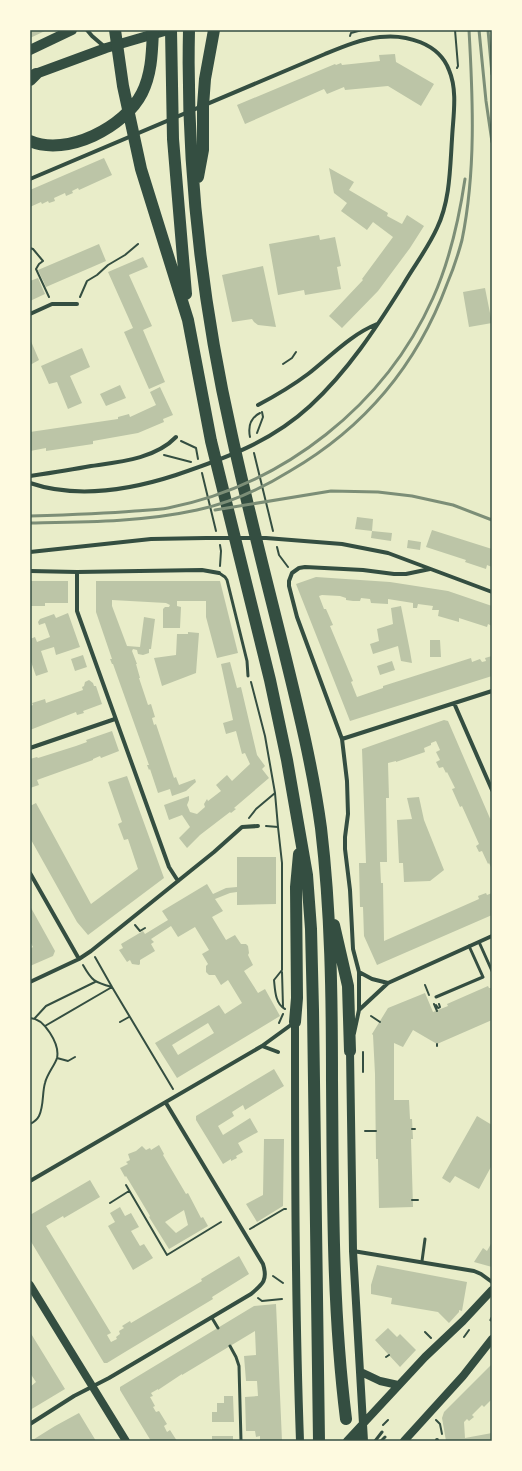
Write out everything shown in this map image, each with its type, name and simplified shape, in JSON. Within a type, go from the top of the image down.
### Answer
[{"type":"highway","points":[[115,30],[123,86],[141,169],[188,320],[212,441],[270,680],[287,760],[307,875],[312,929],[319,1441]]},
{"type":"highway","points":[[30,141],[37,144],[53,146],[80,140],[104,130],[128,112],[142,93],[148,76],[152,51],[153,30]]},
{"type":"highway","points":[[171,30],[173,139],[188,320]]},
{"type":"highway","points":[[189,30],[191,139],[209,320],[231,434],[304,729],[320,826],[327,892],[332,985],[335,1295],[346,1419]]},
{"type":"highway","points":[[195,190],[203,150],[203,106],[205,79],[214,30]]},
{"type":"highway","points":[[295,1022],[297,998],[296,887],[301,839]]},
{"type":"highway","points":[[327,892],[348,986],[350,1050]]},
{"type":"main road","points":[[30,50],[55,34],[72,30]]},
{"type":"main road","points":[[32,77],[106,48],[168,30]]},
{"type":"main road","points":[[295,1022],[296,1210],[300,1441]]},
{"type":"main road","points":[[350,1050],[353,1251],[364,1441]]},
{"type":"main road","points":[[30,1285],[126,1441]]},
{"type":"main road","points":[[347,1441],[398,1385],[429,1353],[463,1322],[492,1290]]},
{"type":"main road","points":[[404,1441],[463,1376],[492,1339]]},
{"type":"main road","points":[[361,1372],[380,1381],[398,1385]]},
{"type":"main road","points":[[356,1441],[364,1422]]},
{"type":"street","points":[[88,30],[92,36],[106,48]]},
{"type":"street","points":[[30,179],[325,54],[348,45],[379,37],[402,37],[422,42],[431,47],[445,62],[451,76],[454,94],[453,117],[447,193],[442,216],[430,241],[378,324],[340,376],[310,406],[286,426],[253,445],[227,458],[164,479],[122,489],[84,491],[48,488],[30,483]]},
{"type":"street","points":[[30,314],[52,304],[77,304]]},
{"type":"street","points":[[258,405],[282,392],[307,375],[354,336],[378,324]]},
{"type":"street","points":[[30,476],[128,460],[164,447],[176,437]]},
{"type":"street","points":[[30,552],[151,540],[206,538],[266,538],[342,544],[388,553],[492,592]]},
{"type":"street","points":[[350,1050],[360,1010],[359,972],[353,949],[350,890],[345,848],[348,814],[347,781],[342,738],[297,617],[289,581],[292,573],[299,568],[316,567],[394,574],[406,574],[430,569]]},
{"type":"street","points":[[30,571],[77,572],[202,570],[219,573]]},
{"type":"street","points":[[77,572],[77,611],[169,867],[178,881]]},
{"type":"street","points":[[342,738],[492,691]]},
{"type":"street","points":[[454,703],[492,790]]},
{"type":"street","points":[[30,748],[115,719]]},
{"type":"street","points":[[30,982],[79,959],[91,951],[214,852],[242,827],[258,826]]},
{"type":"street","points":[[30,873],[79,959]]},
{"type":"street","points":[[360,1010],[388,983],[492,936]]},
{"type":"street","points":[[359,972],[372,979],[388,983]]},
{"type":"street","points":[[30,1181],[262,1046],[295,1022]]},
{"type":"street","points":[[262,1046],[278,1052]]},
{"type":"street","points":[[30,1424],[92,1386],[109,1378],[212,1318],[251,1294],[262,1284],[265,1271],[263,1264],[166,1103]]},
{"type":"street","points":[[353,1251],[474,1271],[492,1282]]},
{"type":"lane","points":[[219,573],[225,576],[227,580],[247,662],[248,676]]},
{"type":"lane","points":[[479,942],[492,971]]},
{"type":"lane","points":[[436,998],[483,977],[469,946]]},
{"type":"lane","points":[[422,1262],[425,1239]]},
{"type":"lane","points":[[212,1318],[218,1328]]},
{"type":"lane","points":[[230,1346],[239,1366],[241,1441]]},
{"type":"lane","points":[[375,1441],[382,1432]]},
{"type":"lane","points":[[381,1441],[385,1437]]},
{"type":"path","points":[[455,30],[458,63]]},
{"type":"path","points":[[77,304],[87,281],[97,275],[108,265],[125,255],[138,244]]},
{"type":"path","points":[[30,248],[33,249],[43,261],[36,269],[52,304]]},
{"type":"path","points":[[283,364],[292,358],[296,352]]},
{"type":"path","points":[[258,430],[263,417],[262,412]]},
{"type":"path","points":[[250,437],[249,430],[254,417]]},
{"type":"path","points":[[186,444],[190,444],[196,448],[200,464]]},
{"type":"path","points":[[254,452],[273,533]]},
{"type":"path","points":[[170,457],[186,460]]},
{"type":"path","points":[[201,471],[218,537]]},
{"type":"path","points":[[275,540],[279,555],[292,573]]},
{"type":"path","points":[[220,544],[220,562]]},
{"type":"path","points":[[248,676],[253,687],[265,736],[275,793],[282,863],[283,1013],[279,1023],[284,1030]]},
{"type":"path","points":[[242,827],[256,809],[275,793]]},
{"type":"path","points":[[258,826],[278,827]]},
{"type":"path","points":[[130,920],[140,931],[145,928]]},
{"type":"path","points":[[91,951],[178,1096]]},
{"type":"path","points":[[79,959],[90,978],[95,982],[112,987]]},
{"type":"path","points":[[281,1007],[275,994],[274,980],[282,970]]},
{"type":"path","points":[[35,1018],[46,1006],[95,982]]},
{"type":"path","points":[[45,1026],[112,987]]},
{"type":"path","points":[[432,1002],[436,1011]]},
{"type":"path","points":[[120,1022],[129,1016]]},
{"type":"path","points":[[371,1016],[380,1022]]},
{"type":"path","points":[[30,1018],[35,1018],[45,1026],[52,1038],[57,1052],[57,1058],[48,1073],[45,1083],[39,1117],[30,1124]]},
{"type":"path","points":[[363,1050],[363,1072]]},
{"type":"path","points":[[57,1058],[68,1061],[75,1057]]},
{"type":"path","points":[[365,1131],[376,1131]]},
{"type":"path","points":[[126,1185],[167,1255],[221,1222]]},
{"type":"path","points":[[110,1203],[129,1191]]},
{"type":"path","points":[[412,1200],[418,1200]]},
{"type":"path","points":[[244,1232],[284,1209],[296,1210]]},
{"type":"path","points":[[265,1271],[283,1283]]},
{"type":"path","points":[[251,1294],[262,1301],[282,1299]]},
{"type":"path","points":[[430,1413],[440,1424],[442,1436],[437,1441]]},
{"type":"building","points":[[30,30],[47,30],[30,38]]},
{"type":"building","points":[[395,54],[396,62],[434,84],[421,106],[388,86],[345,90],[344,87],[327,94],[324,89],[245,124],[237,105],[335,64],[341,63],[342,65],[380,61],[379,55]]},
{"type":"building","points":[[104,158],[112,175],[79,190],[78,188],[72,191],[73,193],[66,196],[65,193],[54,198],[55,201],[49,203],[48,201],[42,204],[41,202],[30,207],[30,190]]},
{"type":"building","points":[[329,168],[354,182],[349,190],[388,213],[387,216],[402,224],[407,215],[424,226],[410,248],[378,291],[342,328],[329,316],[363,280],[362,279],[393,237],[373,222],[367,230],[341,211],[347,203],[334,193]]},
{"type":"building","points":[[319,235],[320,240],[335,237],[341,266],[337,267],[341,289],[305,295],[304,290],[278,295],[269,244]]},
{"type":"building","points":[[99,244],[106,261],[46,287],[38,270]]},
{"type":"building","points":[[143,257],[148,267],[129,275],[152,326],[143,330],[165,382],[149,389],[124,332],[133,328],[108,272]]},
{"type":"building","points":[[263,266],[276,327],[258,325],[252,319],[232,322],[222,275]]},
{"type":"building","points":[[38,278],[45,294],[30,301],[30,281]]},
{"type":"building","points":[[485,288],[492,323],[469,327],[463,292]]},
{"type":"building","points":[[30,339],[39,360],[30,365]]},
{"type":"building","points":[[82,348],[90,367],[70,376],[82,403],[68,409],[57,382],[49,384],[41,366]]},
{"type":"building","points":[[120,385],[126,398],[106,406],[100,394]]},
{"type":"building","points":[[160,387],[173,415],[163,419],[164,422],[138,433],[93,441],[93,444],[46,451],[46,448],[30,451],[30,432],[118,419],[118,417],[129,414],[130,417],[156,405],[150,392]]},
{"type":"building","points":[[357,517],[373,519],[372,531],[355,529]]},
{"type":"building","points":[[432,530],[492,549],[492,567],[487,565],[486,569],[465,562],[466,560],[426,547]]},
{"type":"building","points":[[372,531],[392,533],[391,541],[371,538]]},
{"type":"building","points":[[408,540],[421,542],[420,550],[407,548]]},
{"type":"building","points":[[316,577],[390,582],[448,591],[492,606],[492,626],[488,624],[487,627],[459,618],[459,622],[438,616],[439,610],[432,610],[433,606],[418,604],[417,608],[413,608],[413,603],[388,599],[388,604],[371,603],[370,599],[361,598],[360,601],[353,601],[346,600],[346,598],[340,596],[319,596],[333,625],[330,626],[353,681],[351,682],[357,697],[383,688],[383,686],[471,658],[472,662],[480,659],[482,662],[486,661],[485,658],[492,656],[492,676],[350,721],[296,584]]},
{"type":"building","points":[[30,581],[68,581],[68,603],[45,603],[45,606],[30,606]]},
{"type":"building","points":[[96,581],[220,581],[238,653],[217,658],[206,617],[206,601],[177,601],[177,606],[181,607],[180,628],[163,628],[163,609],[165,607],[169,607],[170,605],[166,603],[112,600],[112,606],[127,646],[140,647],[144,617],[155,619],[151,649],[149,649],[149,653],[143,655],[138,654],[137,650],[133,649],[132,651],[148,705],[151,704],[155,717],[152,718],[154,725],[156,724],[174,778],[176,777],[179,785],[195,779],[196,782],[186,791],[172,796],[170,789],[158,793],[110,659],[112,659],[96,612]]},
{"type":"building","points":[[401,606],[412,663],[401,661],[398,646],[373,654],[370,644],[379,641],[377,629],[393,624],[391,608]]},
{"type":"building","points":[[68,613],[80,647],[56,655],[54,647],[41,651],[48,672],[36,676],[30,659],[30,639],[35,637],[37,642],[50,637],[45,623],[39,625],[38,622],[40,619],[54,614],[56,618]]},
{"type":"building","points":[[188,632],[199,633],[196,673],[162,686],[154,658],[176,655],[177,634],[188,634]]},
{"type":"building","points":[[430,640],[440,640],[441,657],[430,657]]},
{"type":"building","points":[[83,655],[87,667],[75,671],[71,659]]},
{"type":"building","points":[[392,661],[395,670],[380,675],[377,666]]},
{"type":"building","points":[[230,662],[237,688],[241,687],[257,755],[265,766],[262,769],[269,778],[234,808],[236,809],[200,835],[187,848],[179,838],[190,827],[182,815],[169,820],[164,805],[189,796],[187,805],[190,812],[197,814],[205,807],[204,804],[207,799],[208,801],[221,791],[216,785],[227,775],[232,781],[250,764],[245,753],[242,754],[236,731],[226,734],[223,723],[233,720],[221,664]]},
{"type":"building","points":[[89,680],[94,686],[96,686],[102,704],[83,711],[84,713],[77,715],[76,712],[30,730],[30,706],[33,705],[32,703],[45,699],[46,703],[83,690],[82,687],[84,686],[85,682]]},
{"type":"building","points":[[444,720],[448,721],[492,823],[492,869],[482,851],[479,852],[476,846],[479,844],[462,806],[460,807],[452,789],[455,788],[447,772],[446,773],[443,767],[439,768],[436,762],[440,760],[436,752],[440,750],[436,741],[424,748],[425,752],[396,762],[388,763],[389,798],[386,798],[387,862],[380,862],[381,883],[383,883],[384,941],[479,899],[478,896],[486,893],[487,895],[492,893],[492,915],[377,965],[364,936],[363,907],[360,907],[359,863],[366,863],[362,749]]},
{"type":"building","points":[[112,731],[119,751],[101,758],[100,756],[93,760],[37,780],[39,785],[30,788],[30,759],[38,758],[76,746],[87,742],[86,740]]},
{"type":"building","points":[[127,776],[164,878],[88,935],[77,922],[30,838],[30,806],[36,803],[91,904],[138,869],[128,839],[124,840],[118,824],[122,822],[108,782]]},
{"type":"building","points":[[419,797],[424,820],[444,870],[430,881],[404,882],[403,863],[399,863],[397,820],[412,819],[407,798]]},
{"type":"building","points":[[237,857],[276,857],[276,904],[237,905],[237,892],[230,893],[215,899],[223,911],[212,917],[226,940],[235,935],[241,944],[246,944],[248,946],[248,955],[253,965],[244,971],[258,993],[265,989],[280,1016],[177,1078],[155,1043],[219,1005],[225,1014],[242,1003],[228,980],[221,985],[215,975],[209,975],[206,972],[206,966],[208,964],[202,954],[209,950],[195,927],[178,937],[171,926],[151,939],[154,942],[151,944],[155,951],[140,960],[139,965],[132,964],[130,960],[127,962],[119,950],[123,948],[121,944],[143,931],[145,934],[168,920],[162,911],[207,884],[213,894],[226,888],[237,887]],"holes":[[[208,1023],[214,1033],[178,1055],[172,1045]]]},
{"type":"building","points":[[30,906],[55,951],[53,956],[30,966],[30,949],[33,947],[30,941]]},
{"type":"building","points":[[488,986],[489,988],[492,988],[492,1020],[437,1044],[413,1030],[403,1047],[394,1043],[394,1100],[409,1100],[410,1119],[412,1119],[413,1139],[411,1139],[413,1207],[379,1208],[378,1159],[376,1159],[375,1074],[372,1034],[388,1008],[425,993],[433,1012],[448,1006],[447,1004]]},
{"type":"building","points":[[274,1069],[284,1086],[245,1110],[243,1105],[232,1112],[234,1116],[218,1126],[223,1135],[250,1118],[258,1132],[238,1143],[243,1152],[236,1156],[237,1158],[231,1161],[231,1159],[223,1164],[196,1120],[196,1116]]},
{"type":"building","points":[[477,1116],[492,1125],[492,1165],[479,1189],[455,1176],[450,1183],[442,1178]]},
{"type":"building","points":[[264,1139],[284,1139],[283,1206],[257,1222],[246,1204],[263,1195]]},
{"type":"building","points":[[159,1145],[164,1154],[163,1155],[186,1194],[188,1193],[201,1218],[203,1217],[208,1226],[169,1249],[120,1168],[128,1164],[126,1162],[130,1160],[128,1154],[136,1151],[142,1146],[146,1150],[150,1148],[151,1150]],"holes":[[[184,1210],[188,1225],[176,1233],[165,1222]]]},
{"type":"building","points":[[90,1180],[100,1197],[64,1218],[63,1216],[46,1226],[111,1333],[107,1335],[111,1342],[117,1339],[116,1337],[120,1334],[119,1331],[124,1328],[122,1326],[130,1321],[131,1323],[202,1281],[201,1279],[239,1256],[249,1274],[212,1297],[213,1299],[107,1363],[104,1363],[30,1240],[30,1215]]},
{"type":"building","points":[[120,1207],[125,1216],[131,1213],[139,1227],[131,1231],[140,1246],[144,1244],[153,1258],[133,1270],[108,1226],[115,1222],[110,1213]]},
{"type":"building","points":[[492,1242],[492,1267],[474,1262],[483,1248],[487,1251]]},
{"type":"building","points":[[377,1265],[467,1282],[462,1311],[459,1310],[459,1312],[449,1323],[438,1312],[391,1304],[392,1298],[371,1294],[371,1285]]},
{"type":"building","points":[[276,1304],[282,1441],[260,1441],[260,1436],[256,1437],[255,1431],[246,1431],[245,1397],[258,1396],[257,1381],[246,1381],[244,1356],[256,1355],[255,1331],[151,1393],[153,1396],[150,1397],[155,1406],[153,1407],[156,1412],[159,1411],[167,1424],[164,1426],[167,1432],[170,1430],[177,1441],[151,1441],[120,1390],[120,1387],[254,1306]]},
{"type":"building","points":[[388,1328],[397,1337],[400,1334],[416,1350],[400,1367],[375,1340]]},
{"type":"building","points":[[30,1332],[65,1389],[30,1410],[30,1387],[36,1382],[30,1373]]},
{"type":"building","points":[[492,1364],[492,1399],[484,1407],[482,1405],[472,1415],[474,1417],[469,1421],[467,1419],[464,1422],[465,1438],[492,1433],[492,1441],[446,1441],[442,1418],[444,1412]]},
{"type":"building","points":[[224,1396],[233,1396],[234,1422],[212,1422],[212,1412],[217,1412],[217,1403],[224,1403]]},
{"type":"building","points":[[79,1413],[96,1441],[31,1441],[55,1426]]},
{"type":"building","points":[[212,1436],[233,1436],[233,1441],[212,1441]]},
{"type":"railway","points":[[30,523],[114,521],[156,517],[210,507],[245,495],[268,484],[317,454],[342,435],[385,392],[404,367],[435,314],[462,240],[470,188],[472,135],[472,83],[469,30]]},
{"type":"railway","points":[[479,30],[486,101],[492,142]]},
{"type":"railway","points":[[488,30],[492,74]]},
{"type":"railway","points":[[30,516],[96,514],[160,509],[211,497],[252,481],[290,460],[326,434],[359,405],[388,373],[413,337],[433,298],[449,254],[457,224],[465,179]]},
{"type":"railway","points":[[215,510],[331,491],[378,492],[412,496],[453,505],[492,520]]}]
